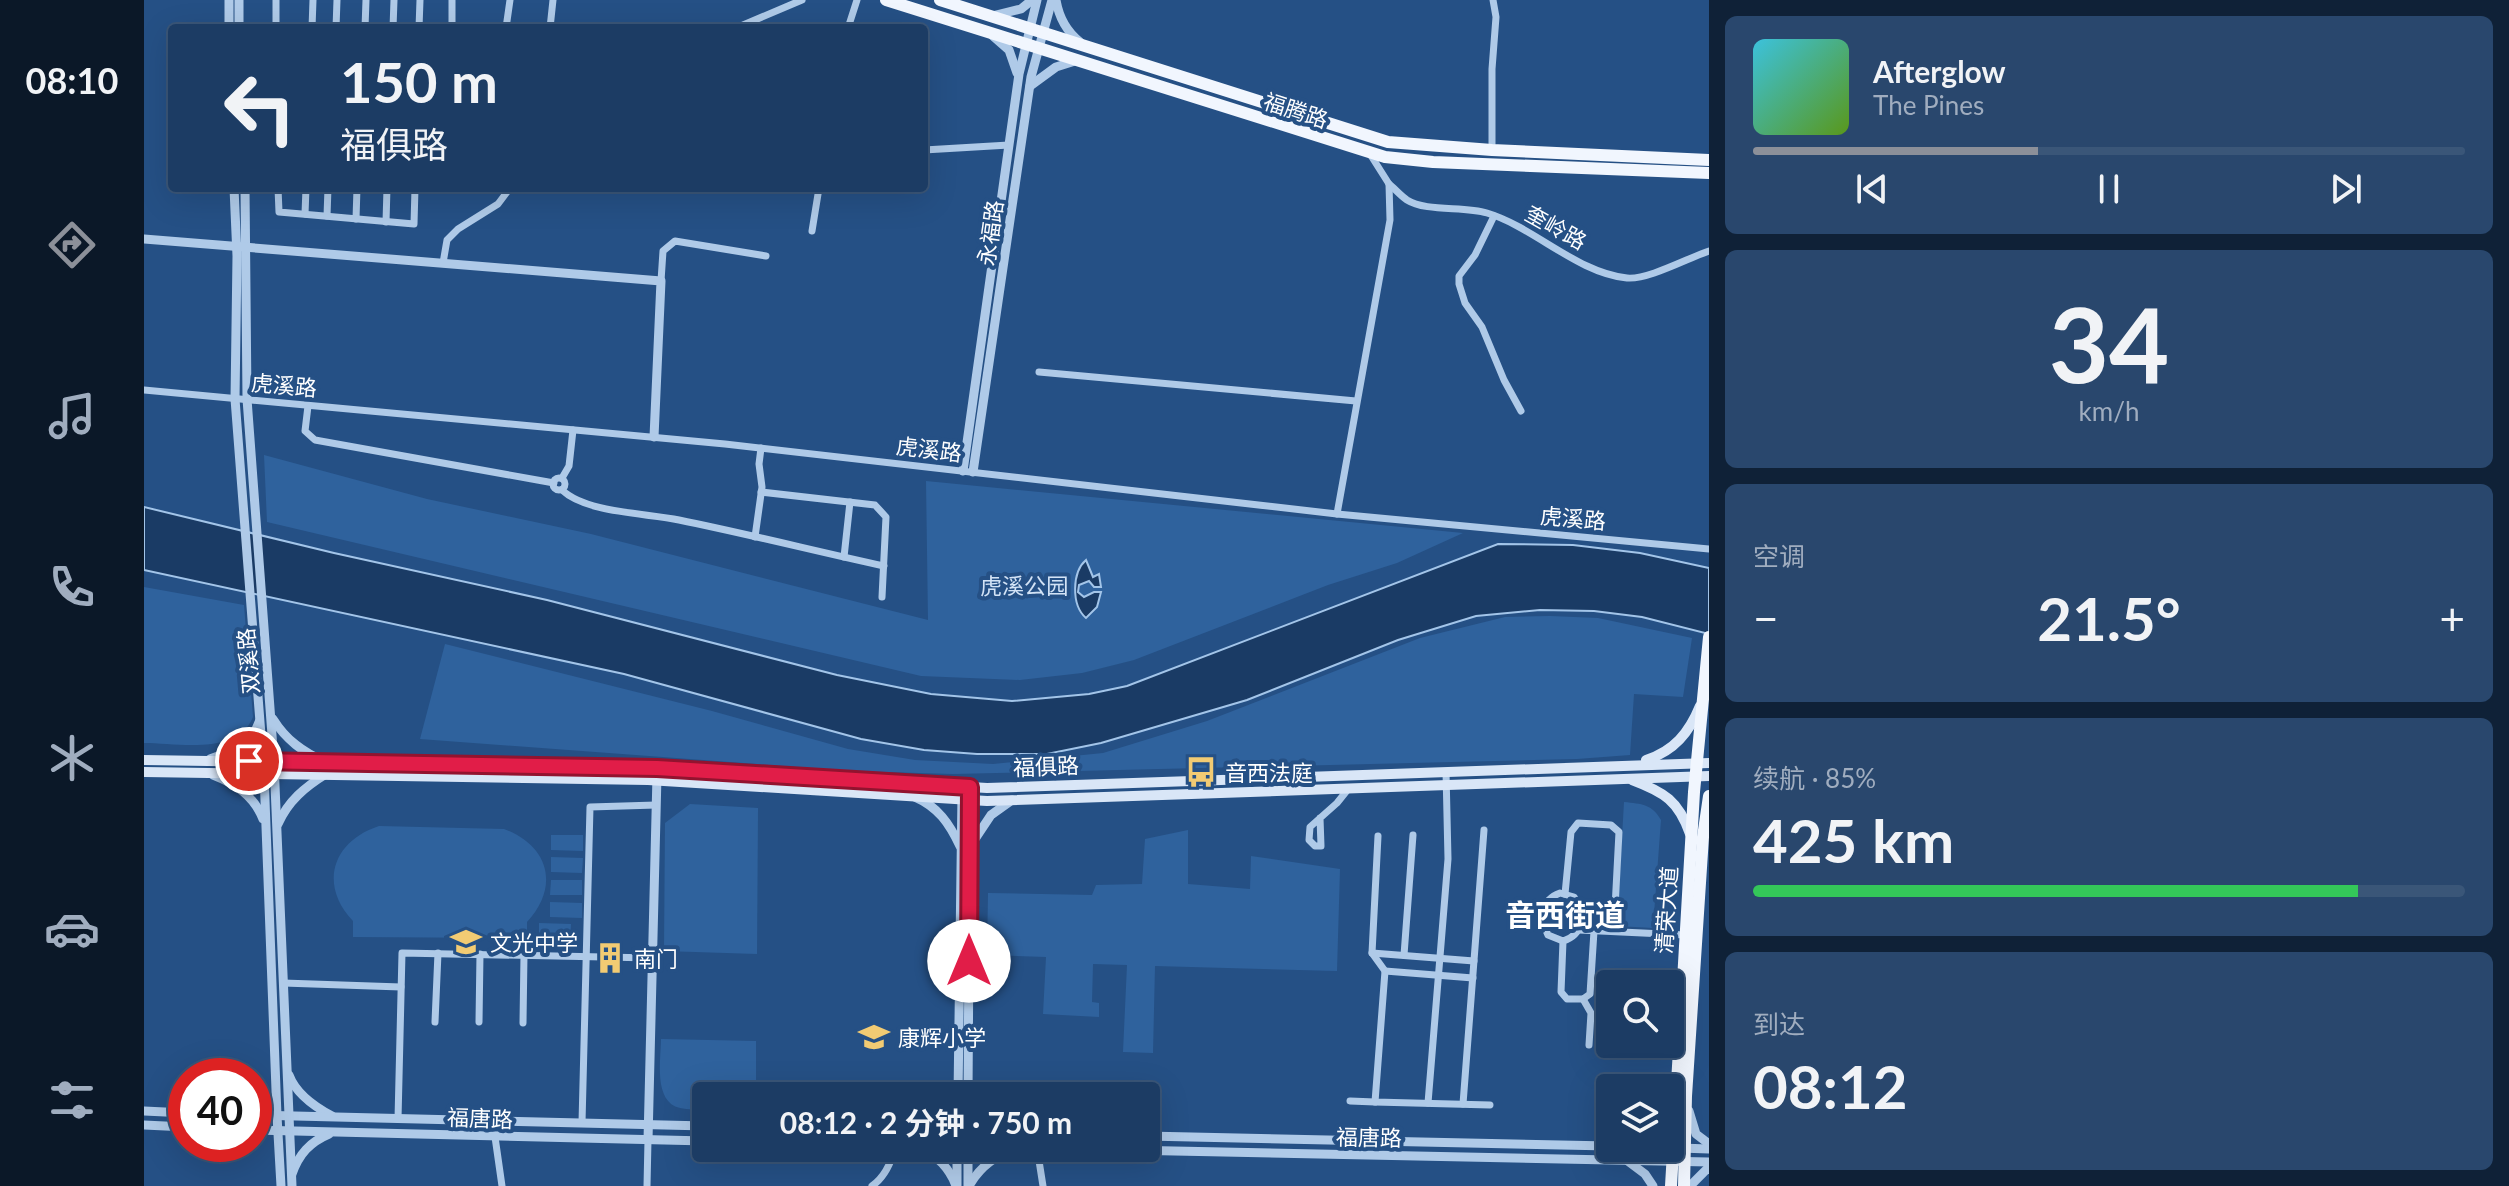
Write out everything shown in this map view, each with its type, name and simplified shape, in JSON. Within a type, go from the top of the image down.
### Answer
[{"type":"main road","name":"福腾路","points":[[886,0],[1369,153],[1397,159],[1709,173]]},
{"type":"main road","name":"福腾路","points":[[940,0],[1373,139],[1412,145],[1709,160]]},
{"type":"main road","name":"清荣大道","points":[[1680,1074],[1704,890],[1701,704],[1708,643]]},
{"type":"main road","points":[[1628,765],[1673,748],[1685,734],[1701,704]]},
{"type":"main road","name":"福俱路","points":[[144,760],[657,768],[966,787],[1628,765],[1700,767],[1709,776]]},
{"type":"main road","name":"福俱路","points":[[144,772],[657,781],[966,800],[1012,800],[1626,778],[1700,767]]},
{"type":"main road","points":[[1626,778],[1660,792],[1701,833]]},
{"type":"main road","name":"清荣大道","points":[[1678,1074],[1685,935],[1709,796]]},
{"type":"main road","name":"清荣大道","points":[[1671,1186],[1675,1162]]},
{"type":"main road","name":"清荣大道","points":[[1679,1162],[1687,1186]]},
{"type":"street","points":[[229,0],[229,24]]},
{"type":"street","points":[[239,0],[239,24]]},
{"type":"street","points":[[276,0],[276,24]]},
{"type":"street","points":[[312,24],[313,0]]},
{"type":"street","points":[[336,24],[337,0]]},
{"type":"street","points":[[365,24],[366,0]]},
{"type":"street","points":[[393,24],[394,0]]},
{"type":"street","points":[[419,24],[420,0]]},
{"type":"street","points":[[452,0],[452,24]]},
{"type":"street","points":[[507,24],[510,0]]},
{"type":"street","points":[[550,24],[553,0]]},
{"type":"street","points":[[745,24],[802,0]]},
{"type":"street","points":[[849,24],[857,0]]},
{"type":"street","points":[[991,16],[1021,9],[1035,0]]},
{"type":"street","name":"永福路","points":[[1035,0],[1036,29]]},
{"type":"street","points":[[1054,0],[1062,22],[1072,36],[1083,44]]},
{"type":"street","name":"永福路","points":[[968,472],[1018,78],[1036,29],[1054,0]]},
{"type":"street","points":[[1492,150],[1492,69],[1496,17],[1493,0]]},
{"type":"street","points":[[987,32],[1009,50],[1018,78]]},
{"type":"street","name":"永福路","points":[[968,472],[1030,86],[1031,45]]},
{"type":"street","points":[[1030,86],[1056,67],[1078,60]]},
{"type":"street","points":[[928,150],[1009,145]]},
{"type":"street","points":[[1337,514],[1390,220],[1389,184],[1369,153]]},
{"type":"street","name":"奎岭路","points":[[1389,184],[1409,202],[1486,212],[1516,224],[1583,263],[1629,278],[1709,251]]},
{"type":"street","name":"双溪路","points":[[235,192],[242,248],[247,399],[256,518],[260,718],[270,774],[283,1130]]},
{"type":"street","name":"双溪路","points":[[245,192],[235,399],[245,516],[271,716],[269,762]]},
{"type":"street","points":[[278,192],[279,212],[414,224],[415,192]]},
{"type":"street","points":[[305,214],[306,192]]},
{"type":"street","points":[[327,216],[328,192]]},
{"type":"street","points":[[356,219],[357,192]]},
{"type":"street","points":[[386,222],[387,192]]},
{"type":"street","points":[[443,263],[447,240],[458,229],[498,204],[507,192]]},
{"type":"street","points":[[812,231],[818,192]]},
{"type":"street","points":[[1494,216],[1475,255],[1459,276],[1459,284],[1465,303],[1482,327],[1521,411]]},
{"type":"street","points":[[144,239],[661,281]]},
{"type":"street","points":[[654,437],[663,251],[675,241],[766,256]]},
{"type":"street","points":[[1039,372],[1356,401]]},
{"type":"street","name":"虎溪路","points":[[144,390],[654,437],[1337,514],[1709,549]]},
{"type":"street","points":[[308,406],[305,431],[315,440],[554,483]]},
{"type":"street","points":[[562,478],[569,466],[573,430]]},
{"type":"street","points":[[755,537],[761,492],[761,448]]},
{"type":"street","points":[[554,483],[562,478]]},
{"type":"street","points":[[562,478],[565,483],[562,490]]},
{"type":"street","points":[[554,483],[556,489],[568,496],[594,505],[677,519],[884,566]]},
{"type":"street","points":[[761,492],[875,505],[886,517],[882,597]]},
{"type":"street","points":[[844,557],[850,502]]},
{"type":"street","points":[[271,716],[282,733],[299,749],[325,762]]},
{"type":"street","points":[[208,760],[243,744],[256,731],[260,718]]},
{"type":"street","points":[[647,1186],[657,768]]},
{"type":"street","points":[[207,772],[245,792],[272,827],[292,800],[326,774]]},
{"type":"street","points":[[1428,1103],[1448,859],[1446,772]]},
{"type":"street","points":[[965,1082],[966,787]]},
{"type":"street","points":[[1320,818],[1349,788]]},
{"type":"street","points":[[911,796],[931,804],[966,848]]},
{"type":"street","points":[[966,848],[991,815],[1012,800]]},
{"type":"street","points":[[582,1123],[590,807],[656,805]]},
{"type":"street","points":[[1565,894],[1571,832],[1578,823],[1611,825],[1619,832],[1615,908]]},
{"type":"street","name":"双溪路","points":[[272,827],[286,1067],[282,1116]]},
{"type":"street","points":[[1463,1104],[1484,830]]},
{"type":"street","points":[[1404,955],[1413,835]]},
{"type":"street","points":[[1375,1102],[1385,971],[1372,953],[1378,836]]},
{"type":"street","points":[[1565,894],[1574,897],[1582,912],[1579,930],[1563,941],[1548,935],[1543,925],[1543,913],[1548,900],[1565,894]]},
{"type":"street","points":[[1579,930],[1685,935]]},
{"type":"street","points":[[1563,941],[1561,992],[1567,999],[1583,999],[1590,994],[1594,931]]},
{"type":"street","points":[[398,1119],[402,953],[652,958]]},
{"type":"street","points":[[435,1022],[438,953]]},
{"type":"street","points":[[1372,953],[1474,961]]},
{"type":"street","points":[[479,1022],[480,954]]},
{"type":"street","points":[[523,1023],[524,955]]},
{"type":"street","points":[[1385,971],[1473,978]]},
{"type":"street","points":[[283,983],[401,987]]},
{"type":"street","points":[[1583,999],[1591,1013],[1589,1045]]},
{"type":"street","points":[[286,1067],[291,1082],[299,1092],[335,1118]]},
{"type":"street","points":[[1350,1101],[1490,1105]]},
{"type":"street","points":[[144,1111],[168,1112]]},
{"type":"street","points":[[1684,1112],[1696,1134],[1709,1146]]},
{"type":"street","name":"福唐路","points":[[272,1116],[692,1126]]},
{"type":"street","points":[[144,1125],[168,1126]]},
{"type":"street","name":"福唐路","points":[[272,1130],[692,1141]]},
{"type":"street","points":[[283,1130],[292,1182]]},
{"type":"street","points":[[281,1186],[283,1130]]},
{"type":"street","points":[[292,1182],[296,1164],[309,1145],[334,1132]]},
{"type":"street","name":"福唐路","points":[[1160,1136],[1596,1146]]},
{"type":"street","points":[[495,1137],[502,1186]]},
{"type":"street","name":"福唐路","points":[[1684,1151],[1709,1146]]},
{"type":"street","name":"福唐路","points":[[1160,1151],[1596,1159]]},
{"type":"street","name":"福唐路","points":[[1684,1156],[1709,1165]]},
{"type":"street","points":[[872,1186],[880,1181],[891,1162]]},
{"type":"street","points":[[940,1162],[956,1186]]},
{"type":"street","points":[[956,1186],[957,1162]]},
{"type":"street","points":[[968,1162],[968,1186]]},
{"type":"street","points":[[968,1186],[989,1162]]},
{"type":"street","points":[[1039,1162],[1043,1186]]},
{"type":"street","points":[[1629,1162],[1645,1174],[1653,1186]]},
{"type":"street","points":[[1687,1186],[1709,1165]]},
{"type":"green space","name":"虎溪公园","points":[[264,455],[427,499],[591,534],[928,620],[926,481],[1463,533],[1397,563],[1328,585],[1134,660],[1082,673],[1020,680],[921,676],[267,522]]},
{"type":"green space","points":[[144,587],[244,605],[253,717],[234,738],[205,745],[144,743]]},
{"type":"green space","points":[[1505,617],[1598,618],[1692,638],[1683,697],[1634,694],[1630,755],[1577,759],[953,774],[851,771],[420,739],[445,644],[712,711],[848,749],[915,760],[993,764],[1103,753],[1207,721],[1420,638]]},
{"type":"green space","points":[[1624,802],[1646,806],[1661,820],[1653,928],[1617,926]]},
{"type":"green space","points":[[690,804],[758,808],[757,954],[664,951],[665,823]]},
{"type":"green space","points":[[379,826],[504,829],[519,836],[540,856],[545,868],[544,895],[527,922],[527,938],[353,937],[353,921],[336,893],[336,865],[351,842]]},
{"type":"green space","points":[[1188,830],[1188,884],[1250,889],[1251,856],[1340,869],[1337,971],[1155,966],[1153,1053],[1123,1052],[1127,965],[1093,964],[1092,1002],[1099,1003],[1099,1017],[1043,1014],[1046,957],[987,955],[988,893],[1092,895],[1096,885],[1142,884],[1145,839]]},
{"type":"green space","points":[[551,835],[583,835],[583,851],[551,850]]},
{"type":"green space","points":[[551,857],[583,858],[582,873],[551,872]]},
{"type":"green space","points":[[551,880],[582,880],[582,895],[550,895]]},
{"type":"green space","points":[[550,902],[582,903],[582,918],[550,917]]},
{"type":"green space","points":[[539,923],[571,924],[570,939],[539,939]]},
{"type":"green space","points":[[661,1039],[756,1041],[756,1082],[692,1082],[692,1109],[671,1104],[666,1098],[660,1068]]},
{"type":"shaded area","points":[[144,507],[547,600],[837,675],[931,694],[1012,701],[1089,694],[1127,686],[1498,544],[1573,545],[1640,553],[1709,568],[1709,634],[1642,617],[1594,611],[1540,610],[1476,616],[1398,640],[1247,700],[1101,743],[1047,754],[924,750],[861,739],[624,674],[144,570]]},
{"type":"shaded area","points":[[1086,560],[1093,577],[1099,574],[1101,587],[1094,587],[1089,581],[1079,585],[1078,592],[1084,597],[1101,592],[1097,607],[1086,618],[1078,605],[1075,589],[1078,572]]},
{"type":"place","name":"音西法庭","points":[[1201,772]]},
{"type":"place","name":"文光中学","points":[[466,942]]},
{"type":"place","name":"南门","points":[[610,958]]},
{"type":"place","name":"康辉小学","points":[[874,1037]]},
{"type":"district","name":"音西街道","points":[[1565,914]]},
{"type":"route","points":[[249,761],[657,768],[970,787],[969,961]]}]
